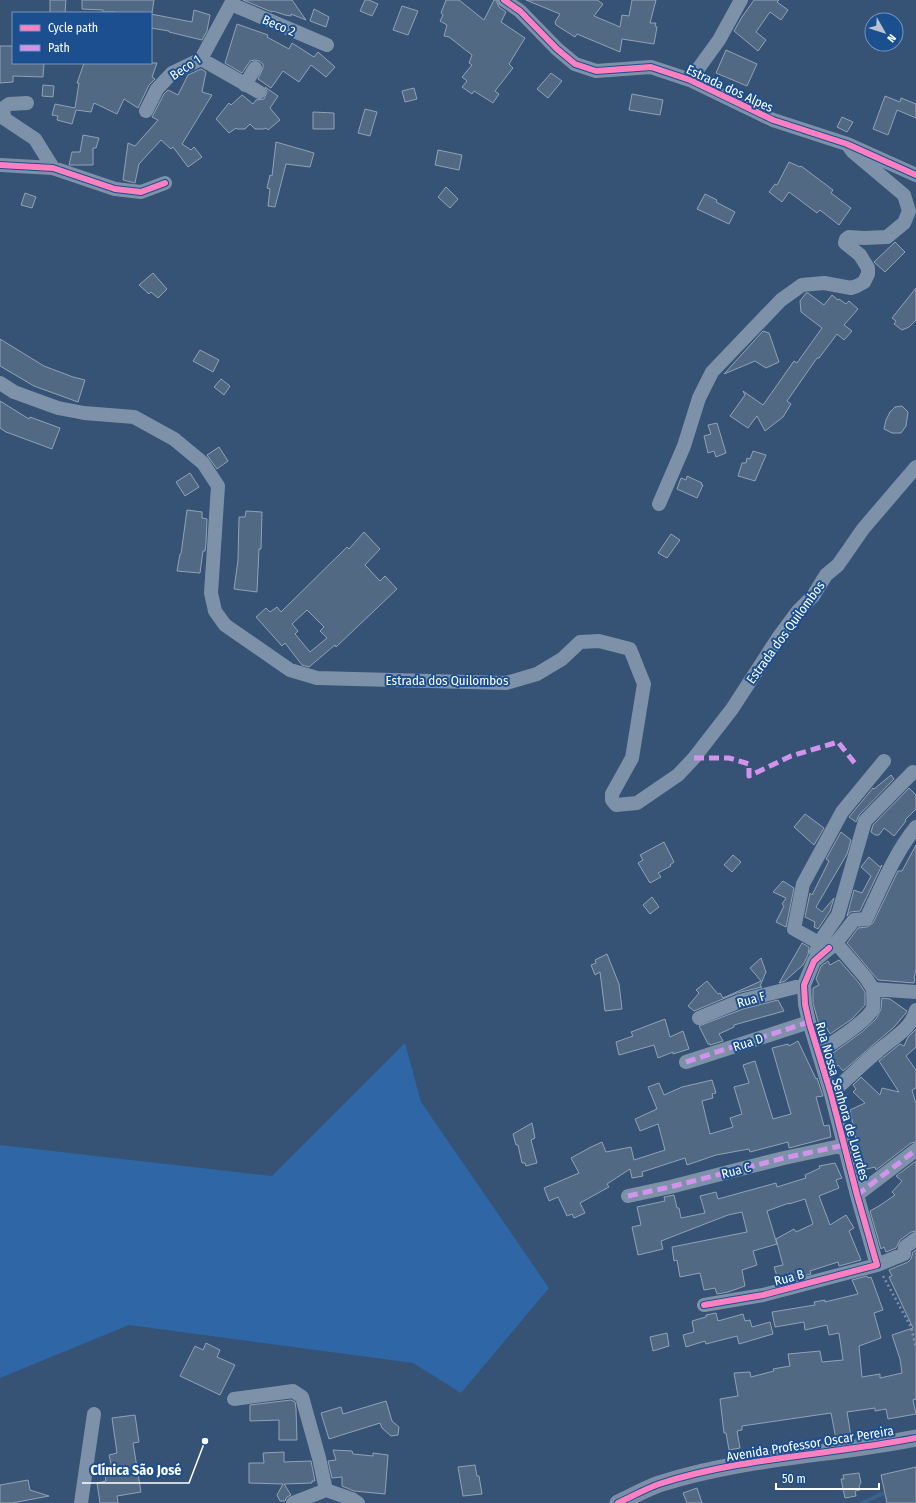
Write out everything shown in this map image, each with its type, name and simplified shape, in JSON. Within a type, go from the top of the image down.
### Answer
[{"type":"main road","name":"Avenida Professor Oscar Pereira","points":[[618,1503],[658,1484],[730,1466],[880,1445],[916,1438]]},
{"type":"street","name":"Estrada dos Alpes","points":[[504,0],[520,11],[557,49],[575,64],[596,71],[651,67],[690,80],[773,120],[847,144],[916,175]]},
{"type":"street","points":[[690,80],[719,40],[741,0]]},
{"type":"street","name":"Beco 2","points":[[232,2],[327,45]]},
{"type":"street","name":"Beco 1","points":[[146,111],[157,89],[172,73],[202,59],[232,2]]},
{"type":"street","points":[[202,59],[259,92]]},
{"type":"street","points":[[245,85],[256,68]]},
{"type":"street","points":[[27,103],[9,104],[5,107],[3,112],[5,119],[35,139],[54,168]]},
{"type":"street","points":[[660,504],[684,446],[699,398],[712,372],[781,300],[802,285],[824,283],[851,288],[864,282],[868,274],[868,268],[860,255],[845,243],[846,239],[849,237],[886,237],[904,223],[909,211],[904,195],[853,152],[847,144]]},
{"type":"street","points":[[0,165],[54,168],[115,189],[141,192],[165,183]]},
{"type":"street","name":"Estrada dos Quilombos","points":[[0,383],[14,392],[58,408],[84,413],[134,417],[174,439],[204,463],[218,486],[211,593],[215,611],[225,626],[290,670],[317,678],[506,683],[537,674],[562,659],[580,642],[598,641],[630,649],[644,684],[632,758],[612,794],[612,800],[616,805],[637,803],[678,775],[694,758],[732,708],[778,638],[798,612],[813,596],[826,575],[838,566],[863,530],[916,467]]},
{"type":"street","points":[[818,1052],[844,1036],[870,1013],[873,1007],[872,989],[866,978],[828,945],[794,929],[803,884],[842,812],[884,761]]},
{"type":"street","points":[[828,945],[865,822],[914,772]]},
{"type":"street","points":[[828,945],[854,920],[866,919],[890,869],[910,834],[916,827]]},
{"type":"street","name":"Rua Nossa Senhora de Lourdes","points":[[828,945],[814,961],[804,985],[805,1004],[877,1265]]},
{"type":"street","name":"Rua F","points":[[699,1018],[740,1001],[804,985]]},
{"type":"street","points":[[872,989],[916,992]]},
{"type":"street","points":[[831,1094],[877,1052],[902,1032],[915,1014],[916,1010]]},
{"type":"street","name":"Rua D","points":[[686,1062],[809,1022]]},
{"type":"street","name":"Rua C","points":[[628,1196],[784,1158],[845,1145]]},
{"type":"street","points":[[857,1196],[916,1150]]},
{"type":"street","name":"Rua B","points":[[704,1305],[763,1295],[877,1265],[904,1254],[906,1247],[916,1239]]},
{"type":"street","points":[[234,1399],[292,1391],[302,1398],[319,1458],[326,1490]]},
{"type":"street","points":[[81,1503],[94,1414]]},
{"type":"street","points":[[293,1503],[326,1490],[352,1498],[358,1503]]},
{"type":"path","points":[[877,1265],[911,1327],[916,1348]]},
{"type":"shaded area","points":[[405,1043],[421,1102],[549,1288],[461,1393],[413,1363],[129,1325],[0,1378],[0,1145],[272,1176]]},
{"type":"building","points":[[50,0],[66,0],[65,12],[50,12]]},
{"type":"building","points":[[82,0],[154,0],[152,13],[103,12],[103,10],[82,9]]},
{"type":"building","points":[[243,0],[292,0],[306,20],[291,14],[291,16],[272,12]]},
{"type":"building","points":[[365,0],[378,4],[372,16],[360,11]]},
{"type":"building","points":[[446,0],[459,0],[484,20],[494,0],[496,0],[499,7],[506,12],[501,22],[525,38],[509,64],[513,68],[495,91],[499,94],[493,103],[474,91],[472,94],[462,87],[467,81],[462,77],[472,65],[469,63],[472,55],[449,37],[444,36],[447,25],[440,21],[443,15],[441,13]]},
{"type":"building","points":[[526,0],[597,0],[603,4],[594,16],[620,27],[622,15],[629,16],[632,0],[656,0],[650,23],[656,23],[655,26],[657,27],[654,44],[622,39],[620,52],[577,34],[575,37],[556,25],[555,22],[560,14]]},
{"type":"building","points":[[754,0],[779,0],[777,2],[788,10],[781,20],[770,12],[756,32],[766,40],[758,51],[734,31]]},
{"type":"building","points":[[402,6],[418,11],[408,35],[393,30]]},
{"type":"building","points":[[314,9],[329,17],[326,27],[310,21]]},
{"type":"building","points":[[194,10],[210,15],[207,31],[202,40],[152,28],[152,14],[192,22]]},
{"type":"building","points":[[237,24],[268,35],[267,37],[289,49],[292,43],[314,57],[318,52],[335,67],[326,77],[311,65],[299,82],[283,71],[271,88],[258,79],[263,68],[263,64],[259,61],[250,61],[242,73],[225,63]]},
{"type":"building","points":[[0,46],[12,46],[12,64],[44,64],[43,77],[13,76],[13,82],[0,83]]},
{"type":"building","points":[[726,50],[757,64],[747,86],[716,73]]},
{"type":"building","points":[[157,63],[152,77],[155,79],[149,85],[138,108],[124,99],[117,114],[94,103],[91,112],[76,110],[72,124],[57,120],[58,116],[52,115],[55,104],[75,108],[79,83],[77,83],[84,64]]},
{"type":"building","points":[[201,69],[206,72],[202,92],[212,95],[182,144],[191,150],[194,147],[202,157],[188,167],[173,147],[171,149],[161,140],[139,164],[135,183],[123,180],[128,143],[135,146],[158,120],[152,117],[164,94],[168,90],[178,95],[188,75]]},
{"type":"building","points":[[551,73],[562,81],[548,98],[537,89]]},
{"type":"building","points":[[43,85],[54,86],[53,97],[42,96]]},
{"type":"building","points":[[265,87],[278,96],[270,108],[280,120],[268,130],[266,128],[255,129],[250,124],[245,129],[236,128],[229,133],[216,119],[229,103],[231,105],[242,95],[253,104],[256,100],[264,99],[267,92]]},
{"type":"building","points":[[414,88],[417,99],[405,102],[402,91]]},
{"type":"building","points":[[632,94],[663,100],[660,115],[629,110]]},
{"type":"building","points":[[885,96],[900,102],[901,98],[916,104],[916,118],[897,110],[888,135],[873,129]]},
{"type":"building","points":[[365,109],[377,112],[370,136],[358,133]]},
{"type":"building","points":[[313,112],[334,113],[334,129],[313,129]]},
{"type":"building","points":[[842,117],[853,122],[847,132],[837,127]]},
{"type":"building","points":[[83,135],[99,138],[96,148],[93,148],[93,165],[69,165],[72,152],[80,152]]},
{"type":"building","points":[[276,142],[314,153],[310,167],[286,164],[275,207],[268,206],[270,189],[267,188],[270,175],[272,176]]},
{"type":"building","points":[[438,150],[462,155],[459,170],[435,165]]},
{"type":"building","points":[[789,162],[800,167],[801,166],[833,190],[831,193],[851,208],[839,225],[820,210],[817,213],[789,192],[782,202],[769,192],[775,184],[777,185]]},
{"type":"building","points":[[446,187],[458,199],[450,208],[438,197]]},
{"type":"building","points":[[25,193],[36,197],[32,208],[21,205]]},
{"type":"building","points":[[705,194],[717,200],[716,202],[735,212],[729,224],[697,209]]},
{"type":"building","points":[[895,242],[905,252],[885,272],[874,262]]},
{"type":"building","points":[[153,273],[167,289],[158,298],[151,292],[149,294],[139,285]]},
{"type":"building","points":[[916,288],[916,320],[909,327],[902,330],[894,324],[896,321],[892,318]]},
{"type":"building","points":[[806,293],[824,305],[832,295],[846,304],[849,301],[858,309],[844,325],[852,331],[844,340],[837,334],[819,358],[817,358],[787,401],[791,404],[783,417],[765,431],[757,416],[748,428],[730,416],[745,395],[743,391],[763,405],[794,361],[797,363],[822,328],[801,312],[800,301]]},
{"type":"building","points":[[763,331],[769,333],[779,362],[766,368],[755,361],[724,374]]},
{"type":"building","points":[[0,339],[44,366],[85,380],[78,402],[34,386],[0,366]]},
{"type":"building","points":[[200,350],[219,360],[213,372],[193,361]]},
{"type":"building","points":[[221,379],[230,386],[224,395],[214,387]]},
{"type":"building","points":[[0,401],[29,419],[30,417],[60,428],[52,449],[6,432],[0,428]]},
{"type":"building","points":[[902,406],[908,412],[906,426],[901,433],[892,433],[884,429],[890,412],[895,407]]},
{"type":"building","points":[[717,423],[726,453],[716,457],[714,451],[708,453],[704,436],[711,434],[708,425]]},
{"type":"building","points":[[219,447],[228,461],[217,469],[207,455]]},
{"type":"building","points":[[753,451],[766,455],[755,481],[738,476],[742,463],[746,463],[747,458],[750,459]]},
{"type":"building","points":[[190,473],[199,487],[185,496],[176,482]]},
{"type":"building","points":[[687,476],[702,483],[701,484],[703,485],[697,498],[677,489],[681,478],[686,480]]},
{"type":"building","points":[[187,510],[202,512],[202,518],[207,519],[205,551],[203,551],[200,573],[177,571]]},
{"type":"building","points":[[246,511],[262,512],[261,549],[259,549],[257,592],[234,589],[238,560],[239,517],[245,517]]},
{"type":"building","points":[[364,532],[380,549],[365,565],[380,581],[385,576],[397,589],[336,647],[335,645],[309,667],[302,665],[285,643],[282,646],[256,617],[266,608],[270,612],[277,607],[281,612],[347,547],[349,549]],"holes":[[[307,610],[324,627],[320,631],[327,638],[310,652],[295,634],[298,631],[292,624]]]},
{"type":"building","points":[[671,534],[680,540],[667,558],[658,553]]},
{"type":"building","points":[[891,775],[894,779],[859,815],[856,822],[849,817],[873,788],[874,789]]},
{"type":"building","points":[[909,788],[916,795],[916,809],[905,820],[906,821],[894,836],[884,828],[879,835],[875,835],[871,832],[873,825]]},
{"type":"building","points":[[805,814],[824,828],[814,845],[794,827]]},
{"type":"building","points":[[841,832],[851,840],[847,854],[816,907],[822,912],[834,898],[830,911],[818,929],[814,927],[815,922],[805,917],[810,893],[812,895],[829,861],[826,859]]},
{"type":"building","points":[[664,842],[674,862],[670,865],[671,866],[658,873],[661,877],[650,883],[638,863],[643,860],[640,855]]},
{"type":"building","points":[[916,845],[916,969],[914,983],[878,980],[847,943],[858,928],[867,927],[873,923],[898,871],[902,871]]},
{"type":"building","points":[[733,855],[741,862],[732,872],[724,865]]},
{"type":"building","points":[[869,857],[880,867],[882,865],[860,911],[850,912],[847,916],[854,890],[862,893],[871,876],[861,867]]},
{"type":"building","points":[[783,881],[794,888],[786,927],[776,922],[784,906],[782,904],[786,898],[773,892]]},
{"type":"building","points":[[652,897],[659,907],[650,914],[643,905]]},
{"type":"building","points":[[802,943],[809,947],[808,955],[803,965],[785,981],[779,983]]},
{"type":"building","points":[[607,954],[619,984],[622,1009],[605,1011],[600,972],[595,975],[591,965],[596,963],[595,960]]},
{"type":"building","points":[[761,958],[766,972],[760,986],[762,987],[737,993],[694,1011],[688,1006],[699,993],[696,990],[707,981],[718,994],[720,993],[723,998],[761,981],[750,968]]},
{"type":"building","points":[[839,960],[865,992],[865,1005],[852,1019],[830,1034],[826,1027],[821,1032],[813,1003],[813,988],[819,985],[816,979],[821,966],[828,961],[830,965]]},
{"type":"building","points":[[882,998],[890,999],[907,1011],[906,1013],[894,1027],[843,1071],[838,1065],[837,1066],[830,1055],[862,1032],[876,1019],[881,1009]]},
{"type":"building","points":[[778,1000],[784,1011],[734,1025],[734,1027],[719,1034],[723,1041],[710,1045],[708,1044],[699,1026],[743,1009]]},
{"type":"building","points":[[665,1019],[670,1037],[683,1031],[689,1049],[673,1054],[673,1052],[658,1058],[654,1045],[619,1055],[616,1042],[633,1036],[631,1032]]},
{"type":"building","points":[[916,1029],[916,1047],[906,1056],[916,1070],[916,1088],[912,1090],[916,1104],[916,1142],[911,1143],[876,1170],[875,1167],[862,1170],[850,1110],[865,1103],[853,1092],[856,1089],[853,1085],[861,1077],[880,1095],[882,1088],[899,1092],[879,1061],[900,1044],[904,1046],[908,1037]]},
{"type":"building","points":[[798,1041],[816,1079],[817,1078],[823,1096],[816,1097],[824,1126],[829,1125],[831,1137],[789,1148],[788,1142],[750,1152],[749,1149],[716,1155],[687,1165],[685,1158],[642,1172],[643,1176],[632,1178],[630,1169],[607,1184],[609,1187],[580,1203],[585,1213],[574,1218],[572,1214],[567,1216],[558,1197],[549,1201],[544,1188],[579,1173],[571,1158],[602,1142],[606,1152],[631,1147],[634,1160],[665,1150],[658,1124],[640,1131],[635,1119],[657,1109],[648,1087],[659,1083],[664,1095],[682,1087],[712,1080],[716,1093],[712,1094],[713,1098],[702,1101],[710,1134],[733,1127],[730,1118],[742,1114],[734,1087],[749,1083],[743,1065],[755,1061],[773,1119],[791,1114],[772,1048],[788,1044],[789,1046]]},
{"type":"building","points":[[532,1123],[535,1138],[531,1140],[537,1163],[526,1166],[525,1163],[522,1163],[518,1145],[516,1145],[513,1134]]},
{"type":"building","points":[[916,1161],[916,1231],[911,1232],[900,1240],[896,1248],[886,1252],[884,1247],[881,1249],[870,1211],[895,1195],[892,1192],[902,1181],[896,1176]]},
{"type":"building","points":[[835,1163],[842,1178],[836,1180],[839,1188],[819,1196],[830,1225],[846,1215],[854,1228],[849,1231],[861,1260],[839,1266],[838,1262],[810,1271],[811,1274],[787,1280],[786,1276],[778,1279],[774,1267],[783,1265],[776,1239],[794,1229],[796,1232],[813,1224],[805,1199],[767,1211],[777,1244],[753,1251],[757,1265],[742,1270],[745,1286],[728,1292],[717,1294],[715,1288],[704,1290],[700,1273],[680,1277],[677,1260],[674,1261],[672,1247],[747,1232],[742,1212],[728,1215],[661,1241],[663,1249],[638,1255],[632,1227],[641,1225],[637,1207],[665,1201],[664,1197],[674,1195],[681,1218],[705,1213],[700,1196],[716,1192],[718,1199],[776,1183],[777,1187],[806,1178],[805,1175],[820,1168],[819,1166]]},
{"type":"building","points":[[916,1250],[916,1399],[913,1400],[916,1414],[888,1419],[886,1409],[875,1411],[875,1408],[847,1412],[851,1436],[836,1439],[831,1413],[742,1426],[742,1430],[737,1431],[740,1448],[729,1450],[726,1433],[724,1433],[720,1399],[738,1396],[734,1373],[750,1372],[751,1377],[774,1371],[773,1369],[790,1366],[788,1354],[820,1351],[822,1362],[843,1360],[839,1333],[829,1335],[827,1325],[805,1330],[804,1322],[775,1327],[772,1312],[815,1305],[814,1302],[825,1300],[825,1302],[858,1294],[852,1280],[867,1276],[868,1278],[871,1277],[883,1310],[874,1313],[881,1338],[859,1346],[862,1377],[880,1374],[880,1378],[902,1373],[900,1359],[892,1335],[913,1328],[889,1277],[892,1276],[889,1270],[908,1262],[911,1259],[913,1252]]},
{"type":"building","points":[[716,1313],[718,1321],[743,1314],[745,1321],[750,1320],[752,1327],[770,1322],[773,1334],[739,1344],[737,1336],[706,1344],[705,1341],[686,1347],[683,1335],[694,1332],[692,1321],[706,1317],[706,1315]]},
{"type":"building","points":[[667,1333],[669,1346],[653,1351],[650,1337]]},
{"type":"building","points":[[206,1343],[220,1350],[217,1357],[235,1365],[220,1395],[180,1376],[195,1346],[203,1350]]},
{"type":"building","points":[[291,1400],[295,1402],[297,1440],[279,1440],[279,1420],[250,1421],[250,1405]]},
{"type":"building","points":[[386,1401],[392,1421],[399,1427],[398,1435],[391,1436],[382,1428],[380,1423],[329,1439],[321,1413],[341,1407],[343,1414]]},
{"type":"building","points":[[135,1415],[139,1442],[133,1443],[141,1492],[117,1496],[118,1503],[100,1503],[97,1483],[106,1481],[104,1470],[112,1469],[109,1455],[117,1453],[112,1418]]},
{"type":"building","points":[[333,1450],[352,1451],[353,1454],[373,1456],[373,1453],[388,1455],[385,1494],[354,1491],[342,1486],[342,1477],[332,1478],[328,1461],[336,1460]]},
{"type":"building","points":[[284,1452],[284,1462],[311,1461],[315,1481],[312,1481],[312,1483],[284,1484],[291,1495],[287,1497],[285,1501],[280,1501],[277,1495],[283,1484],[249,1483],[249,1463],[264,1463],[263,1453]]},
{"type":"building","points":[[475,1465],[477,1476],[479,1476],[482,1494],[463,1496],[458,1467]]},
{"type":"building","points":[[916,1467],[916,1503],[887,1503],[881,1475]]},
{"type":"building","points":[[859,1473],[861,1483],[859,1486],[860,1490],[855,1491],[856,1496],[845,1498],[841,1479],[844,1479],[843,1475]]},
{"type":"building","points":[[28,1480],[30,1490],[49,1496],[12,1503],[0,1503],[0,1485]]},
{"type":"building","points":[[697,1488],[702,1503],[687,1503],[683,1493]]},
{"type":"waterway","points":[[862,1503],[882,1494]]},
{"type":"marked path","points":[[694,758],[729,758],[749,764],[749,776],[791,756],[838,742],[857,766]]},
{"type":"marked path","points":[[686,1062],[809,1022]]},
{"type":"marked path","points":[[628,1196],[784,1158],[845,1145]]},
{"type":"marked path","points":[[857,1195],[916,1150]]},
{"type":"cycle path","points":[[504,0],[520,11],[557,49],[575,64],[596,71],[651,67],[690,80],[773,120],[847,144],[916,175]]},
{"type":"cycle path","points":[[0,165],[53,168],[115,189],[141,192],[165,183]]},
{"type":"cycle path","points":[[704,1305],[763,1295],[877,1265],[805,1004],[804,985],[814,961],[829,948]]},
{"type":"cycle path","points":[[618,1503],[659,1484],[722,1468],[916,1438]]},
{"type":"place","name":"Clínica São José","points":[[205,1441]]}]
